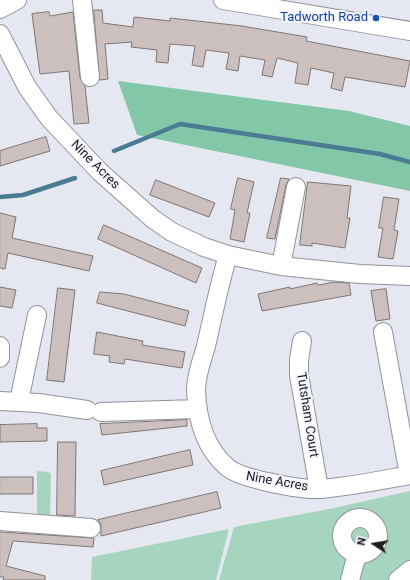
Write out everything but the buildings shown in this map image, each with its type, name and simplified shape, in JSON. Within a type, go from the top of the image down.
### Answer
[{"type":"street","points":[[0,9],[17,0]]},
{"type":"street","points":[[82,0],[90,77]]},
{"type":"street","points":[[223,0],[410,32]]},
{"type":"street","name":"Nine Acres","points":[[0,34],[27,87],[49,118],[100,172],[153,219],[172,232],[204,247],[228,255],[281,266],[360,274],[410,276]]},
{"type":"street","points":[[281,266],[296,187]]},
{"type":"street","name":"Nine Acres","points":[[228,255],[198,369],[196,389],[197,409],[205,436],[214,452],[227,468],[240,476],[256,480],[319,489],[409,475]]},
{"type":"street","points":[[19,401],[37,316]]},
{"type":"street","points":[[383,332],[409,475]]},
{"type":"street","name":"Tutsham Court","points":[[302,341],[299,360],[299,375],[319,489]]},
{"type":"street","points":[[0,346],[0,358]]},
{"type":"street","points":[[0,401],[19,401],[94,411],[197,409]]},
{"type":"street","points":[[0,521],[91,528]]},
{"type":"street","points":[[350,580],[357,554]]},
{"type":"street","points":[[398,580],[410,570]]},
{"type":"green space","points":[[118,81],[349,111],[410,126],[410,191],[137,135]]},
{"type":"green space","points":[[37,471],[49,472],[51,474],[50,518],[37,516]]},
{"type":"green space","points":[[410,491],[410,580],[219,580],[234,527],[334,508]]},
{"type":"green space","points":[[229,529],[216,580],[91,580],[92,557]]},
{"type":"waterway","points":[[114,151],[180,124],[380,154],[410,162]]},
{"type":"waterway","points":[[0,197],[23,195],[75,178]]},
{"type":"place","name":"Tadworth Road","points":[[376,18]]}]
